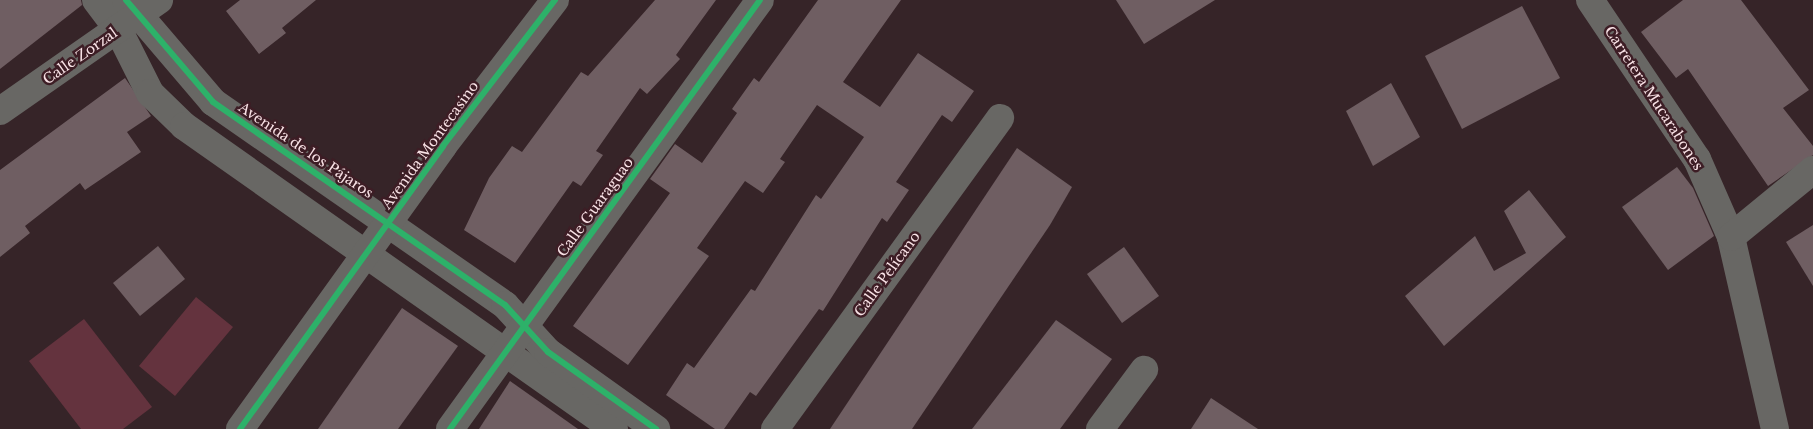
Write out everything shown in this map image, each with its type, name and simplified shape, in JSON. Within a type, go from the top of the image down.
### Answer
[{"type":"street","name":"Avenida de los Pájaros","points":[[96,0],[127,15],[213,102],[389,222],[505,305],[548,352],[656,429]]},
{"type":"street","name":"Calle Zorzal","points":[[0,111],[127,15],[159,0]]},
{"type":"street","name":"Avenida Montecasino","points":[[240,429],[367,256],[389,222],[555,0]]},
{"type":"street","name":"Calle Guaraguao","points":[[450,429],[760,0]]},
{"type":"street","name":"Carretera Mucarabones","points":[[1590,0],[1697,159],[1731,237],[1775,429]]},
{"type":"street","name":"Avenida de los Pájaros","points":[[127,15],[150,93],[184,126],[614,429]]},
{"type":"street","name":"Calle Pelícano","points":[[775,429],[1000,118]]},
{"type":"street","points":[[1731,237],[1812,175]]},
{"type":"street","points":[[1100,429],[1144,370]]},
{"type":"shaded area","points":[[196,297],[233,327],[175,396],[139,366]]},
{"type":"shaded area","points":[[84,319],[152,407],[123,429],[81,429],[29,361]]},
{"type":"building","points":[[0,0],[81,0],[82,5],[0,69]]},
{"type":"building","points":[[240,0],[316,0],[282,28],[286,33],[259,54],[226,11]]},
{"type":"building","points":[[655,0],[716,0],[676,55],[680,59],[647,94],[640,88],[596,151],[603,155],[581,186],[573,181],[515,263],[464,230],[489,178],[512,146],[522,152],[581,72],[588,76]]},
{"type":"building","points":[[818,0],[901,0],[843,82],[880,107],[918,53],[974,91],[952,122],[942,115],[896,182],[909,190],[887,222],[882,218],[823,311],[819,309],[756,396],[750,392],[724,429],[715,429],[666,395],[687,363],[694,368],[751,289],[755,291],[816,195],[821,199],[864,137],[817,105],[780,159],[785,162],[763,193],[745,181],[697,248],[709,256],[628,365],[573,326],[670,193],[650,179],[675,144],[702,163],[737,113],[732,109],[754,78],[759,82]]},
{"type":"building","points":[[1116,0],[1215,0],[1144,44]]},
{"type":"building","points":[[1683,0],[1741,0],[1809,90],[1783,108],[1813,146],[1813,155],[1768,186],[1688,69],[1676,78],[1641,32]]},
{"type":"building","points":[[1522,6],[1560,78],[1462,129],[1425,56]]},
{"type":"building","points":[[125,78],[151,116],[127,132],[141,152],[85,190],[80,183],[25,226],[30,233],[0,257],[0,170]]},
{"type":"building","points":[[1391,83],[1420,137],[1373,166],[1346,111]]},
{"type":"building","points":[[1017,148],[1072,187],[1050,225],[912,429],[830,429]]},
{"type":"building","points":[[1677,167],[1693,188],[1714,236],[1668,270],[1622,207]]},
{"type":"building","points":[[1529,190],[1566,237],[1444,346],[1405,296],[1475,236],[1494,271],[1526,253],[1504,211]]},
{"type":"building","points":[[1813,225],[1813,286],[1786,242]]},
{"type":"building","points":[[158,246],[185,279],[140,316],[113,283]]},
{"type":"building","points":[[1124,247],[1159,296],[1122,323],[1087,274]]},
{"type":"building","points":[[402,308],[458,346],[398,429],[318,429]]},
{"type":"building","points":[[1056,320],[1112,359],[1060,429],[972,429]]},
{"type":"building","points":[[510,381],[578,429],[479,429]]},
{"type":"building","points":[[1211,398],[1258,429],[1191,429]]},
{"type":"cycle path","points":[[126,0],[213,102],[505,305],[548,352],[656,429]]},
{"type":"cycle path","points":[[240,429],[443,146],[555,0]]},
{"type":"cycle path","points":[[450,429],[760,0]]}]
